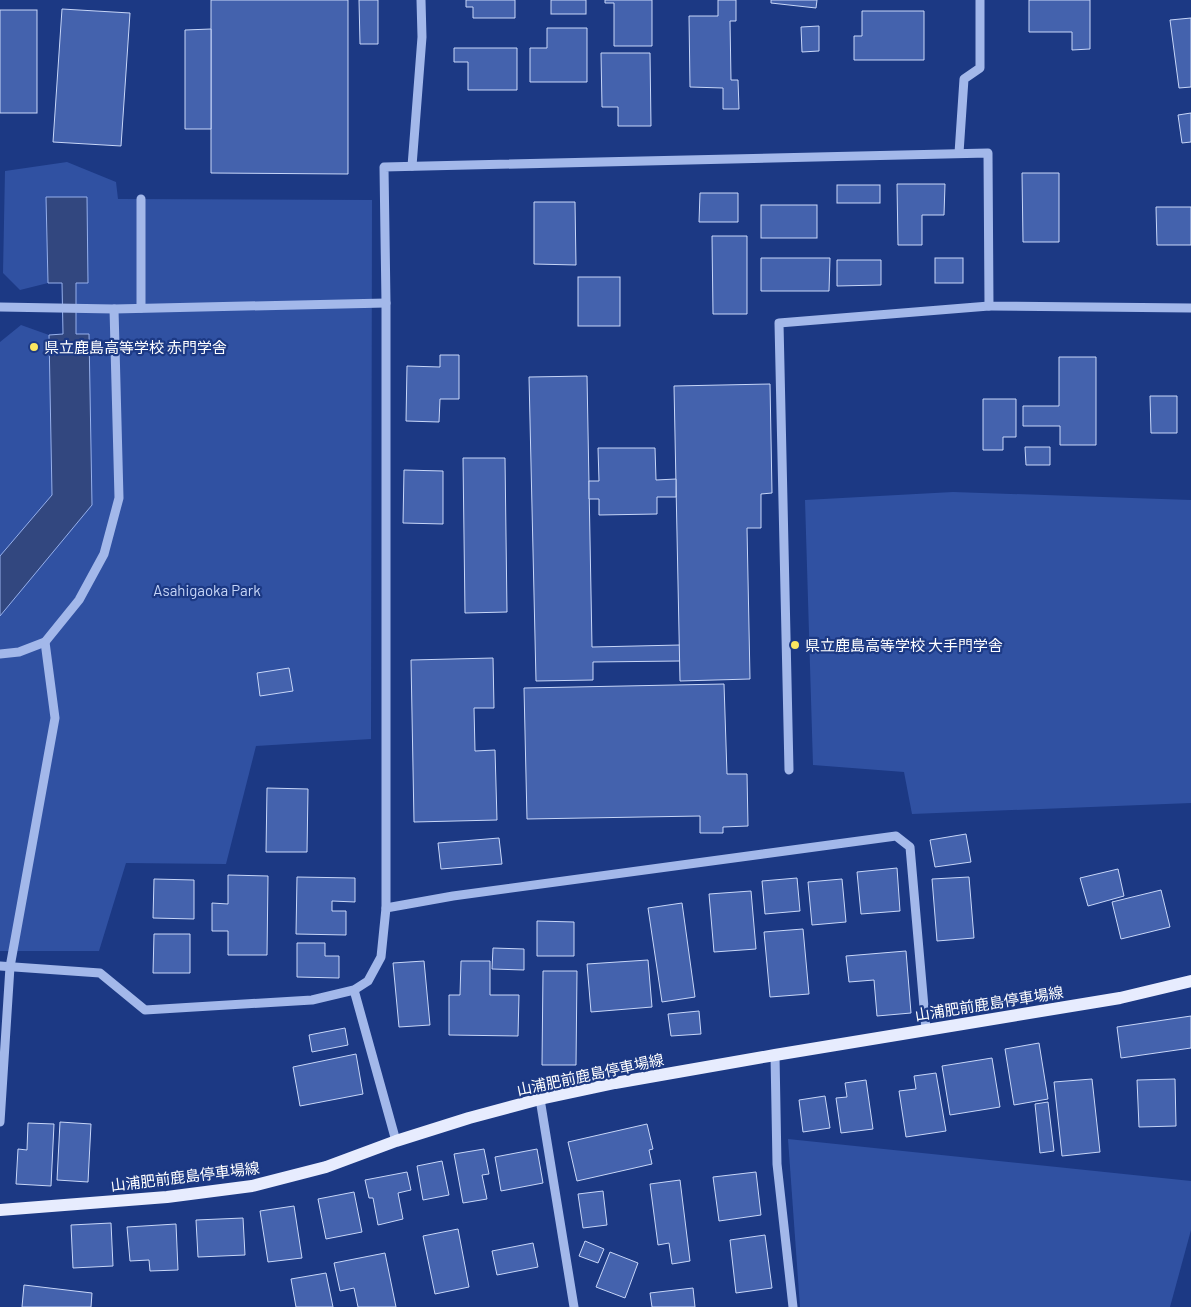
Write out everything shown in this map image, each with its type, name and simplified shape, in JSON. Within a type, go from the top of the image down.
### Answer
[{"type":"main road","name":"山浦肥前鹿島停車場線","points":[[0,1210],[168,1197],[252,1186],[326,1167],[396,1141],[469,1118],[615,1083],[1120,998],[1191,981]]},
{"type":"street","points":[[412,166],[422,37],[421,0]]},
{"type":"street","points":[[959,153],[964,79],[980,68],[980,0]]},
{"type":"street","points":[[0,966],[100,973],[145,1010],[312,1000],[354,990],[368,981],[381,957],[386,908],[386,302],[384,167],[988,152],[989,306]]},
{"type":"street","points":[[140,308],[141,199]]},
{"type":"street","points":[[0,307],[114,309],[386,302]]},
{"type":"street","points":[[789,770],[779,323],[989,306],[1191,308]]},
{"type":"street","points":[[0,654],[20,652],[45,642],[79,600],[104,554],[119,498],[114,309]]},
{"type":"street","points":[[0,1122],[10,967],[55,718],[45,642]]},
{"type":"street","points":[[386,908],[453,896],[896,836],[910,847],[926,1030]]},
{"type":"street","points":[[354,990],[396,1141]]},
{"type":"street","points":[[776,1055],[777,1164],[793,1307]]},
{"type":"street","points":[[540,1100],[574,1307]]},
{"type":"green space","name":"Asahigaoka Park","points":[[67,162],[116,182],[118,199],[372,200],[371,739],[256,746],[226,864],[126,863],[99,951],[0,951],[0,342],[21,325],[49,335],[52,495],[74,496],[62,199],[87,197],[46,198],[48,283],[20,290],[3,273],[5,171]]},
{"type":"green space","points":[[953,492],[1191,500],[1191,803],[912,814],[904,772],[813,765],[805,500]]},
{"type":"green space","points":[[788,1139],[1191,1181],[1191,1230],[1170,1307],[800,1307]]},
{"type":"shaded area","points":[[46,197],[87,197],[88,283],[76,283],[76,334],[89,334],[92,505],[0,616],[0,556],[52,495],[49,335],[63,334],[62,283],[48,283]]},
{"type":"building","points":[[211,0],[348,0],[348,174],[211,173]]},
{"type":"building","points":[[359,0],[378,0],[378,44],[360,44]]},
{"type":"building","points":[[466,0],[515,0],[515,18],[473,18],[473,7],[466,7]]},
{"type":"building","points":[[551,0],[586,0],[586,14],[551,14]]},
{"type":"building","points":[[605,0],[652,0],[652,46],[614,46],[614,3],[605,3]]},
{"type":"building","points":[[718,0],[736,0],[736,21],[730,21],[731,80],[738,80],[739,109],[723,109],[723,88],[690,87],[689,16],[718,16]]},
{"type":"building","points":[[771,0],[817,0],[816,8],[771,3]]},
{"type":"building","points":[[1029,0],[1090,0],[1090,49],[1072,50],[1072,32],[1029,32]]},
{"type":"building","points":[[62,9],[130,13],[121,146],[53,142]]},
{"type":"building","points":[[0,10],[37,10],[37,113],[0,113]]},
{"type":"building","points":[[862,11],[924,11],[924,60],[854,60],[854,36],[862,36]]},
{"type":"building","points":[[1191,18],[1191,87],[1179,88],[1170,20]]},
{"type":"building","points":[[819,26],[819,51],[802,52],[801,27]]},
{"type":"building","points":[[547,28],[587,28],[587,82],[530,82],[530,48],[547,48]]},
{"type":"building","points":[[211,29],[211,129],[185,129],[185,30]]},
{"type":"building","points":[[454,48],[517,48],[517,90],[468,90],[468,62],[454,62]]},
{"type":"building","points":[[601,53],[650,53],[651,126],[618,126],[618,107],[602,107]]},
{"type":"building","points":[[1191,113],[1191,142],[1182,143],[1178,115]]},
{"type":"building","points":[[1022,173],[1059,173],[1059,242],[1023,242]]},
{"type":"building","points":[[897,184],[945,184],[944,215],[922,215],[922,245],[898,245]]},
{"type":"building","points":[[837,185],[880,185],[880,203],[837,203]]},
{"type":"building","points":[[700,193],[738,193],[738,222],[699,222]]},
{"type":"building","points":[[534,202],[575,202],[576,265],[534,264]]},
{"type":"building","points":[[761,205],[817,205],[817,238],[761,238]]},
{"type":"building","points":[[1156,207],[1191,207],[1191,245],[1157,245]]},
{"type":"building","points":[[712,236],[747,236],[747,314],[713,314]]},
{"type":"building","points":[[761,258],[830,258],[829,291],[761,291]]},
{"type":"building","points":[[935,258],[963,258],[963,283],[935,283]]},
{"type":"building","points":[[837,260],[881,260],[881,285],[837,286]]},
{"type":"building","points":[[578,277],[620,277],[620,326],[578,326]]},
{"type":"building","points":[[440,355],[459,355],[459,399],[440,399],[439,422],[406,421],[407,366],[440,367]]},
{"type":"building","points":[[1059,357],[1096,357],[1096,445],[1060,445],[1060,426],[1023,426],[1023,406],[1059,406]]},
{"type":"building","points":[[587,376],[592,647],[680,645],[680,661],[593,662],[593,680],[536,681],[529,377]]},
{"type":"building","points":[[770,384],[772,493],[761,494],[761,528],[747,528],[750,679],[680,681],[674,386]]},
{"type":"building","points":[[1150,396],[1177,396],[1177,433],[1151,433]]},
{"type":"building","points":[[983,399],[1016,399],[1016,437],[1003,437],[1003,450],[983,450]]},
{"type":"building","points":[[1025,447],[1050,447],[1050,465],[1026,465]]},
{"type":"building","points":[[598,448],[655,448],[656,480],[676,479],[676,497],[657,497],[657,514],[599,515],[599,499],[589,499],[589,481],[599,481]]},
{"type":"building","points":[[463,458],[505,458],[507,612],[465,613]]},
{"type":"building","points":[[404,470],[443,471],[443,524],[403,523]]},
{"type":"building","points":[[493,658],[494,708],[474,708],[475,751],[495,750],[497,820],[414,822],[411,660]]},
{"type":"building","points":[[289,668],[293,691],[260,696],[257,673]]},
{"type":"building","points":[[724,684],[727,774],[747,774],[748,826],[723,827],[723,833],[700,833],[700,816],[527,819],[524,688]]},
{"type":"building","points":[[267,788],[308,789],[307,852],[266,852]]},
{"type":"building","points":[[966,834],[971,862],[935,867],[930,840]]},
{"type":"building","points":[[499,838],[502,864],[441,869],[438,843]]},
{"type":"building","points":[[897,868],[900,911],[861,914],[857,872]]},
{"type":"building","points":[[1118,869],[1124,896],[1088,906],[1080,878]]},
{"type":"building","points":[[228,875],[268,876],[267,955],[228,955],[228,931],[212,931],[212,903],[228,904]]},
{"type":"building","points":[[297,877],[355,878],[355,902],[332,901],[332,911],[346,911],[346,935],[296,934]]},
{"type":"building","points":[[969,877],[974,938],[937,941],[932,879]]},
{"type":"building","points":[[797,878],[800,911],[765,914],[762,881]]},
{"type":"building","points":[[154,879],[194,880],[194,919],[153,918]]},
{"type":"building","points":[[842,879],[846,922],[812,925],[808,882]]},
{"type":"building","points":[[1161,890],[1170,927],[1121,939],[1112,902]]},
{"type":"building","points":[[751,891],[756,949],[714,952],[709,894]]},
{"type":"building","points":[[682,903],[695,997],[662,1002],[648,908]]},
{"type":"building","points":[[537,921],[574,922],[574,956],[537,956]]},
{"type":"building","points":[[803,929],[809,994],[770,997],[764,932]]},
{"type":"building","points":[[154,934],[190,934],[190,973],[153,973]]},
{"type":"building","points":[[297,943],[325,943],[325,956],[339,956],[339,978],[297,977]]},
{"type":"building","points":[[493,948],[524,949],[524,970],[492,969]]},
{"type":"building","points":[[906,951],[911,1013],[877,1016],[874,980],[849,982],[846,956]]},
{"type":"building","points":[[648,960],[652,1007],[591,1012],[587,964]]},
{"type":"building","points":[[424,961],[430,1025],[399,1027],[393,963]]},
{"type":"building","points":[[461,961],[490,961],[490,995],[519,995],[518,1036],[449,1035],[449,995],[460,995]]},
{"type":"building","points":[[543,971],[577,971],[576,1065],[542,1065]]},
{"type":"building","points":[[699,1011],[701,1034],[671,1036],[668,1014]]},
{"type":"building","points":[[1191,1016],[1191,1048],[1121,1058],[1117,1027]]},
{"type":"building","points":[[345,1028],[348,1045],[312,1052],[309,1035]]},
{"type":"building","points":[[1039,1043],[1048,1099],[1014,1105],[1005,1049]]},
{"type":"building","points":[[356,1054],[363,1094],[300,1106],[293,1067]]},
{"type":"building","points":[[992,1058],[1000,1107],[950,1115],[942,1066]]},
{"type":"building","points":[[936,1073],[946,1131],[906,1137],[899,1091],[916,1089],[914,1076]]},
{"type":"building","points":[[1092,1079],[1100,1152],[1062,1156],[1054,1082]]},
{"type":"building","points":[[1175,1079],[1176,1126],[1139,1127],[1137,1080]]},
{"type":"building","points":[[866,1080],[873,1129],[841,1133],[836,1098],[847,1097],[845,1083]]},
{"type":"building","points":[[825,1096],[830,1128],[803,1132],[799,1100]]},
{"type":"building","points":[[1048,1102],[1054,1151],[1040,1153],[1035,1104]]},
{"type":"building","points":[[60,1122],[91,1124],[88,1182],[57,1180]]},
{"type":"building","points":[[28,1123],[54,1124],[51,1186],[16,1184],[18,1149],[27,1150]]},
{"type":"building","points":[[647,1124],[653,1149],[649,1150],[652,1164],[577,1181],[568,1142]]},
{"type":"building","points":[[484,1149],[489,1174],[482,1175],[487,1199],[463,1203],[454,1154]]},
{"type":"building","points":[[537,1149],[543,1183],[501,1191],[495,1157]]},
{"type":"building","points":[[442,1161],[449,1195],[423,1200],[417,1166]]},
{"type":"building","points":[[407,1172],[411,1190],[398,1193],[403,1219],[378,1225],[373,1198],[369,1198],[365,1180]]},
{"type":"building","points":[[756,1172],[761,1215],[719,1221],[713,1177]]},
{"type":"building","points":[[680,1180],[690,1261],[672,1264],[669,1243],[658,1245],[650,1184]]},
{"type":"building","points":[[603,1191],[607,1225],[583,1228],[578,1194]]},
{"type":"building","points":[[354,1192],[362,1232],[326,1239],[318,1199]]},
{"type":"building","points":[[294,1206],[302,1258],[268,1262],[260,1211]]},
{"type":"building","points":[[243,1218],[245,1255],[198,1257],[196,1220]]},
{"type":"building","points":[[111,1223],[113,1266],[73,1268],[71,1225]]},
{"type":"building","points":[[176,1224],[178,1270],[150,1271],[149,1260],[130,1261],[127,1227]]},
{"type":"building","points":[[458,1229],[469,1287],[435,1294],[423,1236]]},
{"type":"building","points":[[765,1235],[772,1288],[736,1293],[730,1240]]},
{"type":"building","points":[[585,1241],[604,1249],[598,1263],[579,1256]]},
{"type":"building","points":[[533,1243],[538,1267],[497,1275],[492,1251]]},
{"type":"building","points":[[610,1252],[638,1263],[625,1298],[596,1287]]},
{"type":"building","points":[[385,1253],[396,1307],[358,1307],[354,1288],[340,1291],[334,1263]]},
{"type":"building","points":[[326,1273],[333,1307],[296,1307],[291,1279]]},
{"type":"building","points":[[24,1285],[92,1293],[91,1307],[22,1307]]},
{"type":"building","points":[[693,1288],[695,1307],[652,1307],[650,1293]]},
{"type":"place","name":"県立鹿島高等学校 赤門学舎","points":[[34,347]]},
{"type":"place","name":"県立鹿島高等学校 大手門学舎","points":[[795,645]]}]
